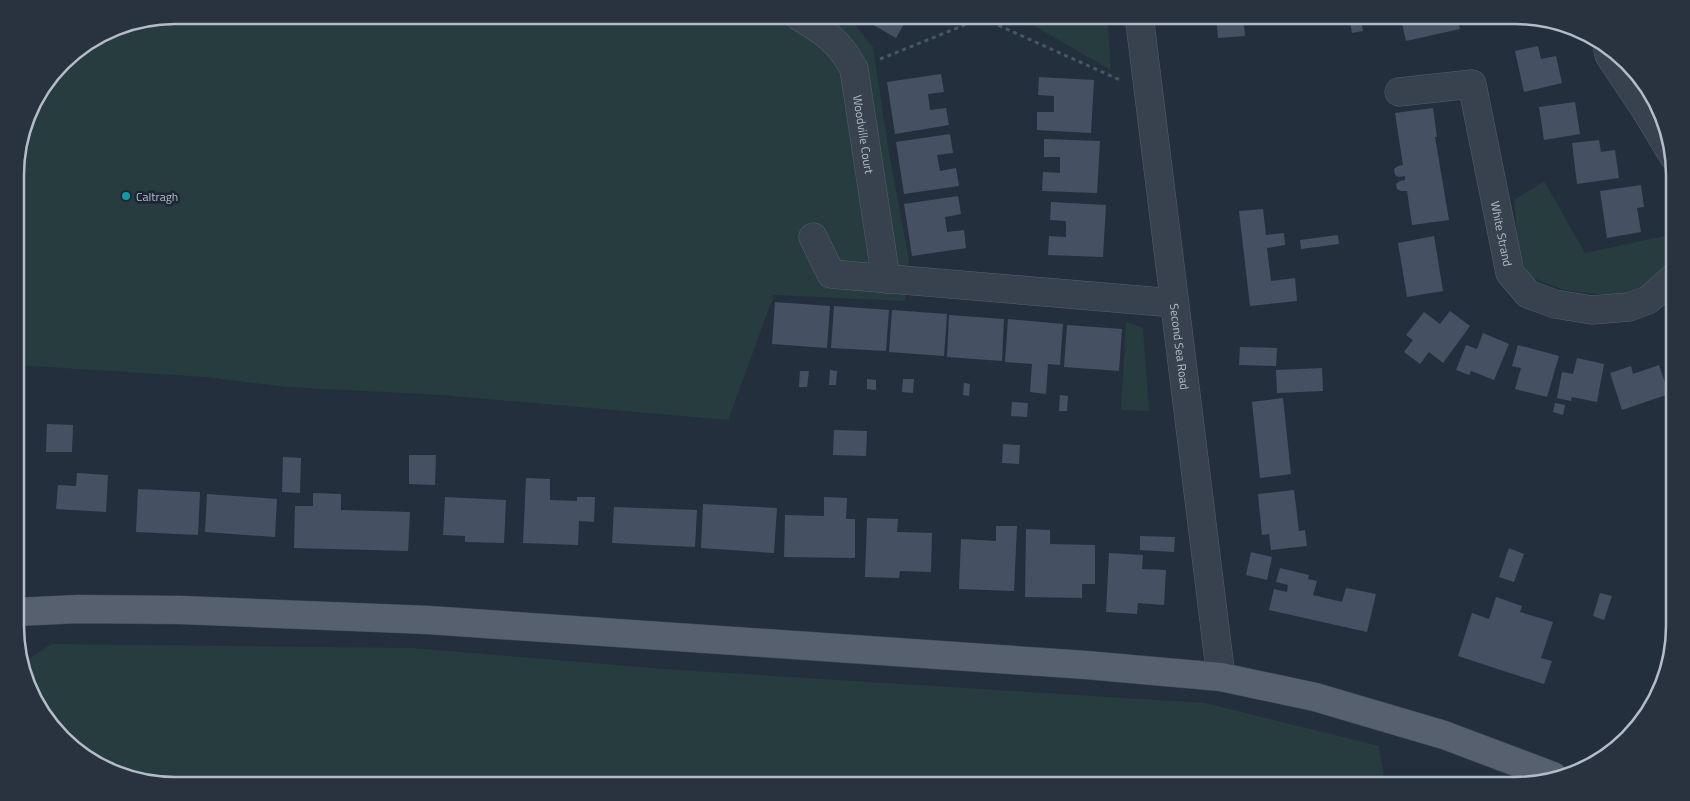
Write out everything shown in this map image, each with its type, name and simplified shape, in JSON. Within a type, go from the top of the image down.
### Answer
[{"type":"main road","points":[[24,612],[78,609],[181,610],[428,620],[1094,666],[1221,677],[1315,696],[1435,732],[1547,774]]},
{"type":"street","name":"Woodville Court","points":[[811,24],[829,35],[846,53],[854,69],[886,279]]},
{"type":"street","name":"Second Sea Road","points":[[1140,24],[1221,677]]},
{"type":"street","points":[[1618,64],[1631,78]]},
{"type":"street","name":"White Strand","points":[[1399,92],[1472,84],[1510,273],[1528,294],[1555,304],[1592,310],[1629,306],[1648,300],[1666,284]]},
{"type":"street","points":[[1646,98],[1656,120]]},
{"type":"street","points":[[813,237],[831,274],[1174,303]]},
{"type":"path","points":[[854,69],[967,24]]},
{"type":"path","points":[[995,24],[1148,93]]},
{"type":"green space","points":[[165,24],[854,24],[873,47],[889,153],[909,260],[905,301],[774,295],[728,420],[443,395],[287,387],[206,377],[24,366],[24,165],[29,135],[39,108],[61,75],[75,61],[108,39],[135,29]]},
{"type":"green space","points":[[1031,24],[1108,24],[1111,70]]},
{"type":"green space","points":[[1544,181],[1585,253],[1666,236],[1666,272],[1650,286],[1623,297],[1564,290],[1531,277],[1519,257],[1514,200]]},
{"type":"green space","points":[[1126,322],[1143,328],[1149,411],[1121,410]]},
{"type":"green space","points":[[51,644],[412,648],[663,669],[1205,703],[1379,746],[1384,777],[155,776],[117,766],[99,757],[68,733],[44,702],[35,684],[28,660]]},
{"type":"building","points":[[872,24],[904,24],[896,38]]},
{"type":"building","points":[[1217,24],[1244,24],[1245,36],[1218,38]]},
{"type":"building","points":[[1350,24],[1362,24],[1363,31],[1352,33]]},
{"type":"building","points":[[1402,24],[1459,24],[1460,29],[1406,41]]},
{"type":"building","points":[[1507,24],[1532,25],[1507,25]]},
{"type":"building","points":[[1538,46],[1541,59],[1556,56],[1562,83],[1524,92],[1515,51]]},
{"type":"building","points":[[941,74],[944,92],[928,94],[930,110],[946,108],[949,125],[895,134],[887,82]]},
{"type":"building","points":[[1039,77],[1094,80],[1091,133],[1037,130],[1037,112],[1054,112],[1054,96],[1038,95]]},
{"type":"building","points":[[1575,102],[1580,134],[1544,140],[1539,107]]},
{"type":"building","points":[[1433,108],[1437,137],[1435,137],[1449,220],[1412,225],[1407,191],[1397,189],[1396,184],[1405,180],[1405,176],[1399,177],[1395,175],[1394,169],[1403,165],[1395,113]]},
{"type":"building","points":[[950,134],[953,153],[937,155],[940,171],[956,168],[959,186],[904,194],[896,142]]},
{"type":"building","points":[[1044,139],[1100,141],[1097,193],[1042,191],[1043,172],[1060,173],[1060,157],[1044,157]]},
{"type":"building","points":[[1599,140],[1601,152],[1615,150],[1619,178],[1577,184],[1572,143]]},
{"type":"building","points":[[1641,185],[1644,207],[1637,208],[1641,232],[1607,238],[1600,191]]},
{"type":"building","points":[[958,196],[961,214],[945,217],[947,232],[964,230],[966,248],[912,256],[904,204]]},
{"type":"building","points":[[1051,202],[1106,205],[1103,257],[1048,255],[1049,236],[1066,237],[1066,221],[1050,220]]},
{"type":"building","points":[[1263,209],[1266,235],[1284,233],[1285,245],[1267,248],[1271,281],[1295,278],[1297,301],[1250,306],[1239,211]]},
{"type":"building","points":[[1338,235],[1339,244],[1301,249],[1300,240]]},
{"type":"building","points":[[1434,236],[1443,291],[1407,297],[1398,243]]},
{"type":"building","points":[[775,302],[830,306],[827,348],[772,344]]},
{"type":"building","points":[[834,306],[889,310],[886,351],[831,348]]},
{"type":"building","points":[[892,310],[947,314],[944,356],[889,352]]},
{"type":"building","points":[[1450,311],[1470,326],[1443,363],[1429,352],[1420,364],[1404,352],[1413,340],[1406,335],[1424,312],[1440,324]]},
{"type":"building","points":[[949,315],[1004,319],[1002,361],[947,357]]},
{"type":"building","points":[[1008,319],[1063,324],[1060,365],[1048,364],[1046,394],[1030,392],[1032,364],[1005,362]]},
{"type":"building","points":[[1067,325],[1122,329],[1119,371],[1064,367]]},
{"type":"building","points":[[1483,333],[1509,344],[1494,380],[1471,371],[1469,375],[1456,370],[1466,345],[1477,349]]},
{"type":"building","points":[[1518,345],[1559,356],[1547,397],[1515,389],[1521,368],[1512,366]]},
{"type":"building","points":[[1240,347],[1277,348],[1276,366],[1239,365]]},
{"type":"building","points":[[1577,358],[1604,364],[1597,402],[1572,397],[1571,401],[1557,398],[1562,372],[1573,374]]},
{"type":"building","points":[[1659,365],[1666,385],[1666,395],[1622,410],[1610,373],[1631,366],[1633,374]]},
{"type":"building","points":[[1322,368],[1323,391],[1277,393],[1276,370]]},
{"type":"building","points":[[830,370],[837,371],[836,385],[829,385]]},
{"type":"building","points":[[800,371],[809,371],[807,387],[799,387]]},
{"type":"building","points":[[867,379],[876,380],[876,390],[867,389]]},
{"type":"building","points":[[903,379],[914,379],[913,393],[902,392]]},
{"type":"building","points":[[964,383],[970,384],[969,396],[963,395]]},
{"type":"building","points":[[1060,395],[1068,396],[1067,411],[1059,411]]},
{"type":"building","points":[[1283,398],[1291,474],[1260,478],[1252,402]]},
{"type":"building","points":[[1012,402],[1028,403],[1027,417],[1011,416]]},
{"type":"building","points":[[1555,403],[1565,405],[1563,415],[1553,412]]},
{"type":"building","points":[[47,424],[73,425],[72,452],[46,452]]},
{"type":"building","points":[[834,430],[867,431],[866,456],[833,455]]},
{"type":"building","points":[[1003,444],[1020,445],[1019,464],[1002,463]]},
{"type":"building","points":[[409,455],[436,455],[435,485],[409,484]]},
{"type":"building","points":[[283,457],[301,458],[300,493],[282,492]]},
{"type":"building","points":[[77,473],[108,475],[106,512],[56,509],[58,485],[76,486]]},
{"type":"building","points":[[526,478],[550,479],[550,500],[577,501],[577,497],[595,497],[594,522],[579,521],[578,545],[523,543]]},
{"type":"building","points":[[138,489],[200,492],[198,535],[136,532]]},
{"type":"building","points":[[1294,490],[1299,531],[1305,530],[1307,546],[1271,550],[1269,534],[1262,535],[1258,494]]},
{"type":"building","points":[[313,493],[341,494],[341,510],[410,512],[408,551],[294,548],[295,506],[313,506]]},
{"type":"building","points":[[207,494],[277,499],[275,537],[205,532]]},
{"type":"building","points":[[445,497],[506,500],[504,543],[465,542],[465,536],[443,535]]},
{"type":"building","points":[[824,497],[847,498],[846,519],[855,519],[855,558],[784,557],[785,515],[824,516]]},
{"type":"building","points":[[703,504],[777,508],[774,553],[701,548]]},
{"type":"building","points":[[614,507],[697,510],[695,547],[612,543]]},
{"type":"building","points":[[867,518],[898,519],[897,532],[932,533],[931,572],[900,571],[899,578],[865,577]]},
{"type":"building","points":[[996,526],[1017,526],[1014,591],[959,589],[961,539],[996,541]]},
{"type":"building","points":[[1026,529],[1050,530],[1050,544],[1095,545],[1095,584],[1082,584],[1082,598],[1025,597]]},
{"type":"building","points":[[1140,536],[1175,537],[1174,552],[1140,550]]},
{"type":"building","points":[[1509,548],[1524,554],[1514,582],[1499,577]]},
{"type":"building","points":[[1251,552],[1272,557],[1267,580],[1246,575]]},
{"type":"building","points":[[1109,553],[1143,555],[1142,569],[1166,570],[1164,605],[1138,603],[1137,614],[1106,612]]},
{"type":"building","points":[[1280,568],[1309,575],[1308,579],[1317,581],[1313,595],[1342,602],[1346,588],[1376,594],[1367,632],[1269,610],[1274,589],[1287,592],[1288,585],[1276,582]]},
{"type":"building","points":[[1600,593],[1612,596],[1604,620],[1593,616]]},
{"type":"building","points":[[1496,597],[1522,606],[1520,612],[1553,622],[1541,658],[1552,661],[1544,684],[1458,656],[1472,613],[1489,619]]},
{"type":"place","name":"Caltragh","points":[[126,196]]}]
